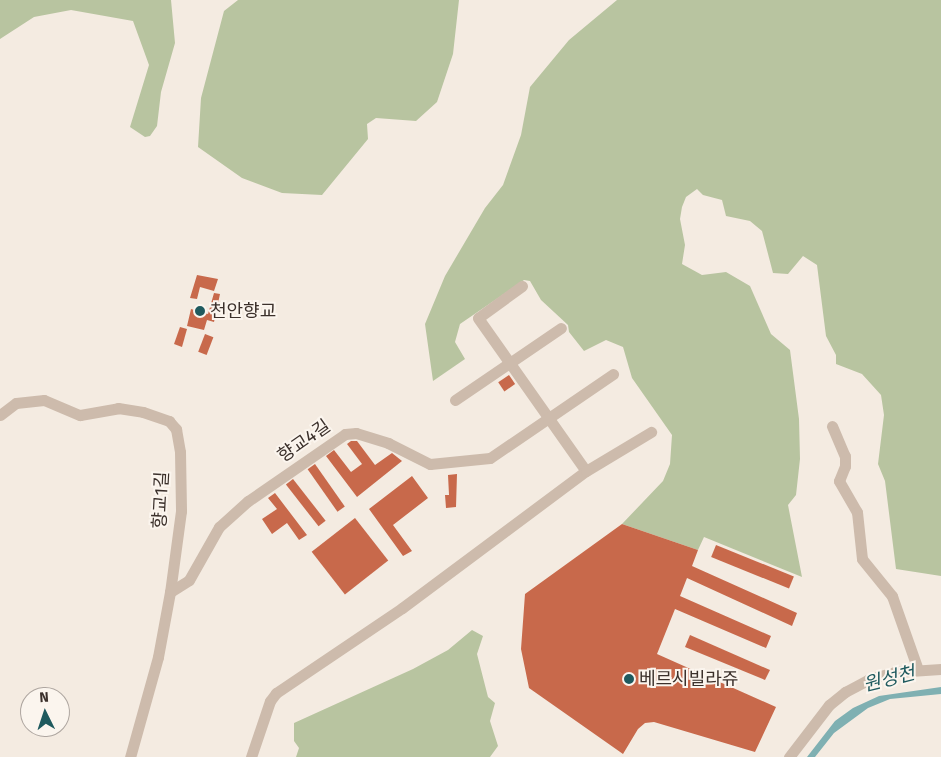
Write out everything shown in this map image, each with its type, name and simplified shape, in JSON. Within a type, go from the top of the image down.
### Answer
[{"type":"street","points":[[522,286],[478,318],[586,471]]},
{"type":"street","points":[[455,400],[561,328]]},
{"type":"street","name":"향교4길","points":[[170,592],[189,580],[219,527],[248,501],[345,434],[356,433],[388,443],[420,462],[457,463],[490,458],[614,374]]},
{"type":"street","name":"향교1길","points":[[0,415],[16,403],[44,400],[75,414],[127,409],[160,417],[174,425],[180,452],[181,500],[170,592],[158,657],[130,757]]},
{"type":"street","points":[[832,426],[844,456],[845,466],[839,481],[857,512],[862,560],[892,596],[918,670]]},
{"type":"street","points":[[251,757],[270,701],[276,693],[402,608],[586,471],[651,432]]},
{"type":"street","points":[[789,757],[829,705],[845,692],[869,679],[941,668]]},
{"type":"green space","points":[[0,0],[171,0],[175,43],[161,92],[157,126],[150,136],[145,137],[130,127],[149,65],[133,21],[71,10],[34,17],[0,39]]},
{"type":"green space","points":[[238,0],[459,0],[453,54],[437,102],[416,121],[376,118],[367,124],[368,139],[322,195],[282,193],[242,178],[198,147],[201,98],[224,11]]},
{"type":"green space","points":[[617,0],[941,0],[941,576],[896,569],[885,481],[878,464],[884,415],[881,395],[862,374],[836,364],[836,355],[826,336],[817,265],[803,256],[788,274],[773,273],[762,231],[750,221],[726,216],[722,200],[703,195],[697,189],[686,197],[682,207],[680,219],[685,245],[682,264],[702,275],[726,272],[750,286],[771,334],[790,350],[799,419],[800,459],[796,495],[788,505],[802,577],[704,537],[698,550],[622,524],[663,481],[670,464],[672,435],[632,378],[623,347],[606,340],[584,351],[569,332],[568,325],[541,300],[530,281],[524,280],[460,324],[455,342],[465,359],[433,381],[425,324],[445,276],[485,208],[503,185],[521,135],[530,87],[569,40]]},
{"type":"green space","points":[[472,630],[483,636],[477,654],[488,697],[495,703],[490,721],[498,746],[490,757],[296,757],[299,748],[294,741],[294,723],[413,669],[448,650]]},
{"type":"water","points":[[941,687],[941,694],[890,699],[868,708],[834,733],[815,757],[807,757],[835,721],[853,708],[879,696]]},
{"type":"building","points":[[197,275],[218,279],[214,291],[200,287],[197,299],[190,298]]},
{"type":"building","points":[[214,293],[220,294],[214,322],[207,320],[204,330],[187,326],[191,309],[208,314]]},
{"type":"building","points":[[180,327],[187,329],[182,347],[174,344]]},
{"type":"building","points":[[205,334],[213,337],[207,355],[198,352]]},
{"type":"building","points":[[509,375],[515,384],[504,391],[498,382]]},
{"type":"building","points":[[351,441],[357,441],[375,465],[392,453],[402,461],[357,497],[326,456],[334,450],[351,472],[362,464],[347,444]]},
{"type":"building","points":[[315,464],[345,507],[337,512],[308,469]]},
{"type":"building","points":[[457,474],[456,507],[446,508],[445,495],[449,495],[448,475]]},
{"type":"building","points":[[412,476],[428,498],[393,525],[412,551],[403,556],[369,509]]},
{"type":"building","points":[[293,479],[326,521],[319,526],[286,485]]},
{"type":"building","points":[[275,493],[307,535],[299,540],[287,523],[272,534],[262,519],[277,509],[268,498]]},
{"type":"building","points":[[355,518],[388,561],[345,594],[312,552]]},
{"type":"building","points":[[622,524],[698,550],[692,566],[797,613],[792,626],[687,578],[680,596],[771,636],[766,648],[675,609],[657,654],[776,707],[755,752],[654,722],[645,723],[638,729],[623,754],[529,688],[521,649],[525,594]]},
{"type":"building","points":[[716,545],[794,576],[789,589],[711,557]]},
{"type":"building","points":[[690,635],[770,670],[765,680],[685,647]]},
{"type":"place","name":"천안향교","points":[[200,311]]},
{"type":"place","name":"베르시빌라쥬","points":[[629,679]]},
{"type":"water label","name":"원성천","points":[[889,679]]}]
